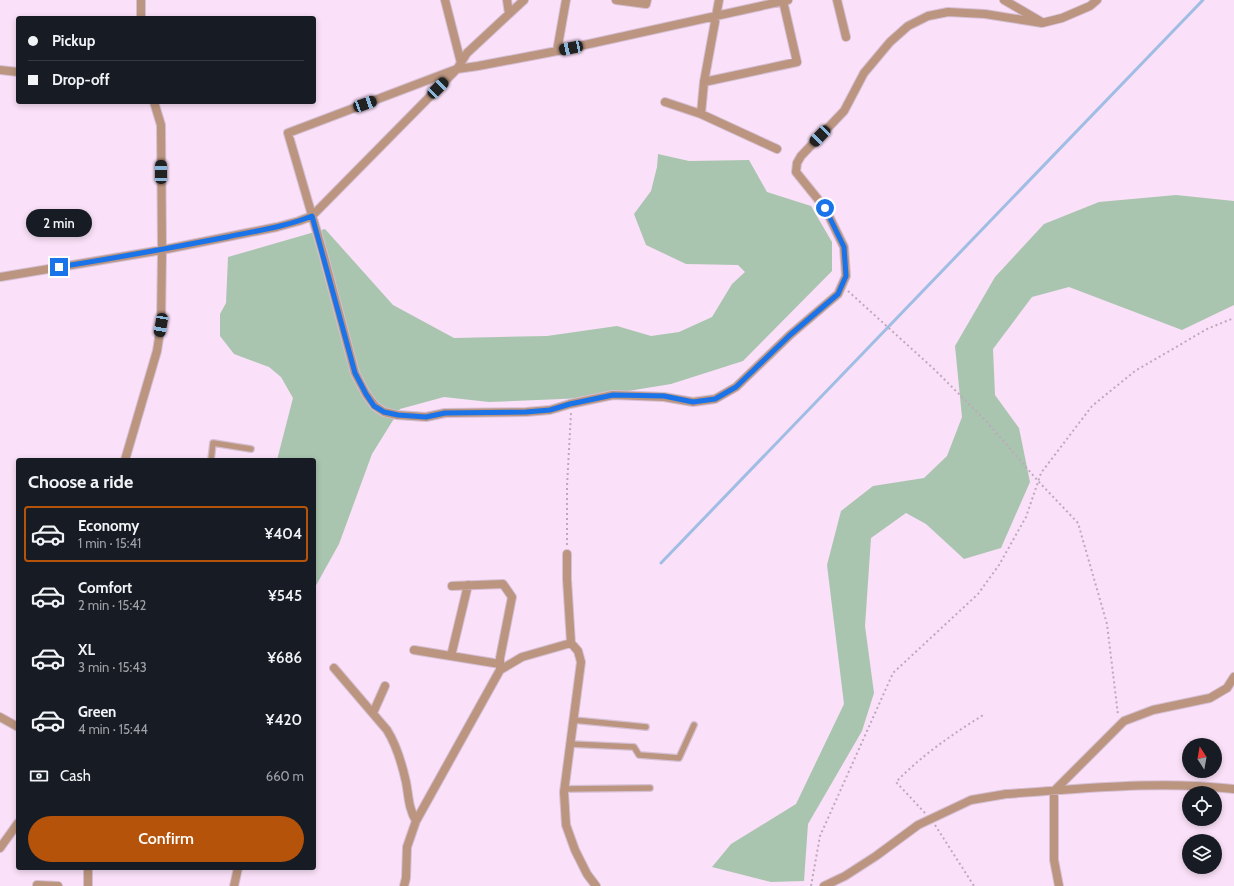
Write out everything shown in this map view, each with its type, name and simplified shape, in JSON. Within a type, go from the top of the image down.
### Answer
[{"type":"street","points":[[141,0],[141,16]]},
{"type":"street","points":[[445,0],[459,66]]},
{"type":"street","points":[[508,0],[509,14]]},
{"type":"street","points":[[0,277],[162,250],[277,227],[312,216],[459,66],[467,53],[524,0]]},
{"type":"street","points":[[557,51],[566,0]]},
{"type":"street","points":[[616,0],[646,4],[647,0]]},
{"type":"street","points":[[701,114],[704,82],[719,0]]},
{"type":"street","points":[[837,0],[846,37]]},
{"type":"street","points":[[1004,0],[1042,23]]},
{"type":"street","points":[[704,82],[797,62],[785,1],[765,3],[716,16],[557,51],[478,66],[459,66],[288,132],[355,373],[374,406],[384,412],[398,415],[426,417],[445,413],[526,412],[550,410],[571,403],[613,395],[664,396],[693,402],[715,399],[736,387],[790,335],[838,294],[846,276],[844,247],[825,208],[796,172],[797,163],[801,156],[844,111],[864,73],[890,42],[908,26],[928,16],[948,12],[985,14],[1042,23],[1062,18],[1090,6],[1097,0]]},
{"type":"street","points":[[0,70],[16,72]]},
{"type":"street","points":[[665,102],[701,114],[777,149]]},
{"type":"street","points":[[125,458],[158,344],[161,325],[161,125],[155,104]]},
{"type":"street","points":[[567,554],[571,643],[578,650],[581,662],[564,789],[566,825],[575,850],[584,868],[596,886]]},
{"type":"street","points":[[404,886],[406,878],[407,847],[416,821],[500,667],[500,658],[512,597],[503,584],[452,586]]},
{"type":"street","points":[[451,656],[468,585]]},
{"type":"street","points":[[414,650],[451,656],[500,667],[522,657],[571,643]]},
{"type":"street","points":[[334,668],[373,712],[394,741],[406,784],[411,814],[416,821]]},
{"type":"street","points":[[1059,886],[1054,860],[1054,791],[1119,724],[1153,710],[1210,698],[1227,688],[1234,677]]},
{"type":"street","points":[[373,712],[385,686]]},
{"type":"street","points":[[0,717],[16,726]]},
{"type":"street","points":[[824,886],[845,876],[930,818],[971,800],[986,796],[1144,786],[1182,786],[1234,789]]},
{"type":"street","points":[[0,848],[16,826]]},
{"type":"street","points":[[88,870],[88,886]]},
{"type":"street","points":[[234,886],[238,870]]},
{"type":"street","points":[[37,885],[58,886]]},
{"type":"lane","points":[[211,458],[213,443],[251,449]]},
{"type":"lane","points":[[573,720],[646,728]]},
{"type":"lane","points":[[570,744],[634,747],[638,755],[679,758],[694,725]]},
{"type":"lane","points":[[564,789],[650,788]]},
{"type":"path","points":[[842,285],[935,370],[986,422],[1038,481],[1078,523],[1107,624],[1119,724]]},
{"type":"path","points":[[811,886],[820,836],[893,673],[978,594],[999,565],[1026,517],[1041,473],[1058,450],[1092,406],[1135,371],[1207,329],[1234,318]]},
{"type":"path","points":[[567,554],[567,486],[571,403]]},
{"type":"path","points":[[974,886],[930,818],[896,782],[907,771],[957,732],[985,714]]},
{"type":"green space","points":[[658,154],[689,161],[749,160],[767,192],[811,206],[832,242],[832,271],[743,361],[671,384],[585,398],[489,402],[444,397],[400,409],[372,454],[339,544],[316,585],[316,458],[278,458],[293,398],[281,377],[269,367],[234,354],[220,336],[220,314],[226,303],[228,257],[325,229],[393,305],[454,338],[547,336],[617,326],[651,336],[679,332],[712,317],[732,284],[745,272],[738,265],[686,264],[646,245],[634,214],[651,191],[657,167]]},
{"type":"green space","points":[[1176,195],[1234,201],[1234,305],[1182,330],[1069,287],[1032,297],[993,349],[995,395],[1019,428],[1030,482],[1001,548],[964,559],[926,524],[906,513],[871,538],[865,626],[874,693],[862,731],[808,824],[804,881],[771,882],[712,867],[731,844],[796,804],[844,704],[827,565],[841,511],[873,486],[924,478],[947,456],[962,417],[955,346],[995,277],[1044,224],[1099,202]]},
{"type":"waterway","points":[[661,563],[1203,0]]},
{"type":"route","points":[[59,267],[162,250],[277,227],[312,216],[355,373],[374,406],[384,412],[398,415],[426,417],[445,413],[526,412],[550,410],[570,404],[613,395],[664,396],[693,402],[715,399],[736,387],[790,335],[838,294],[846,276],[844,247],[825,208]]}]
